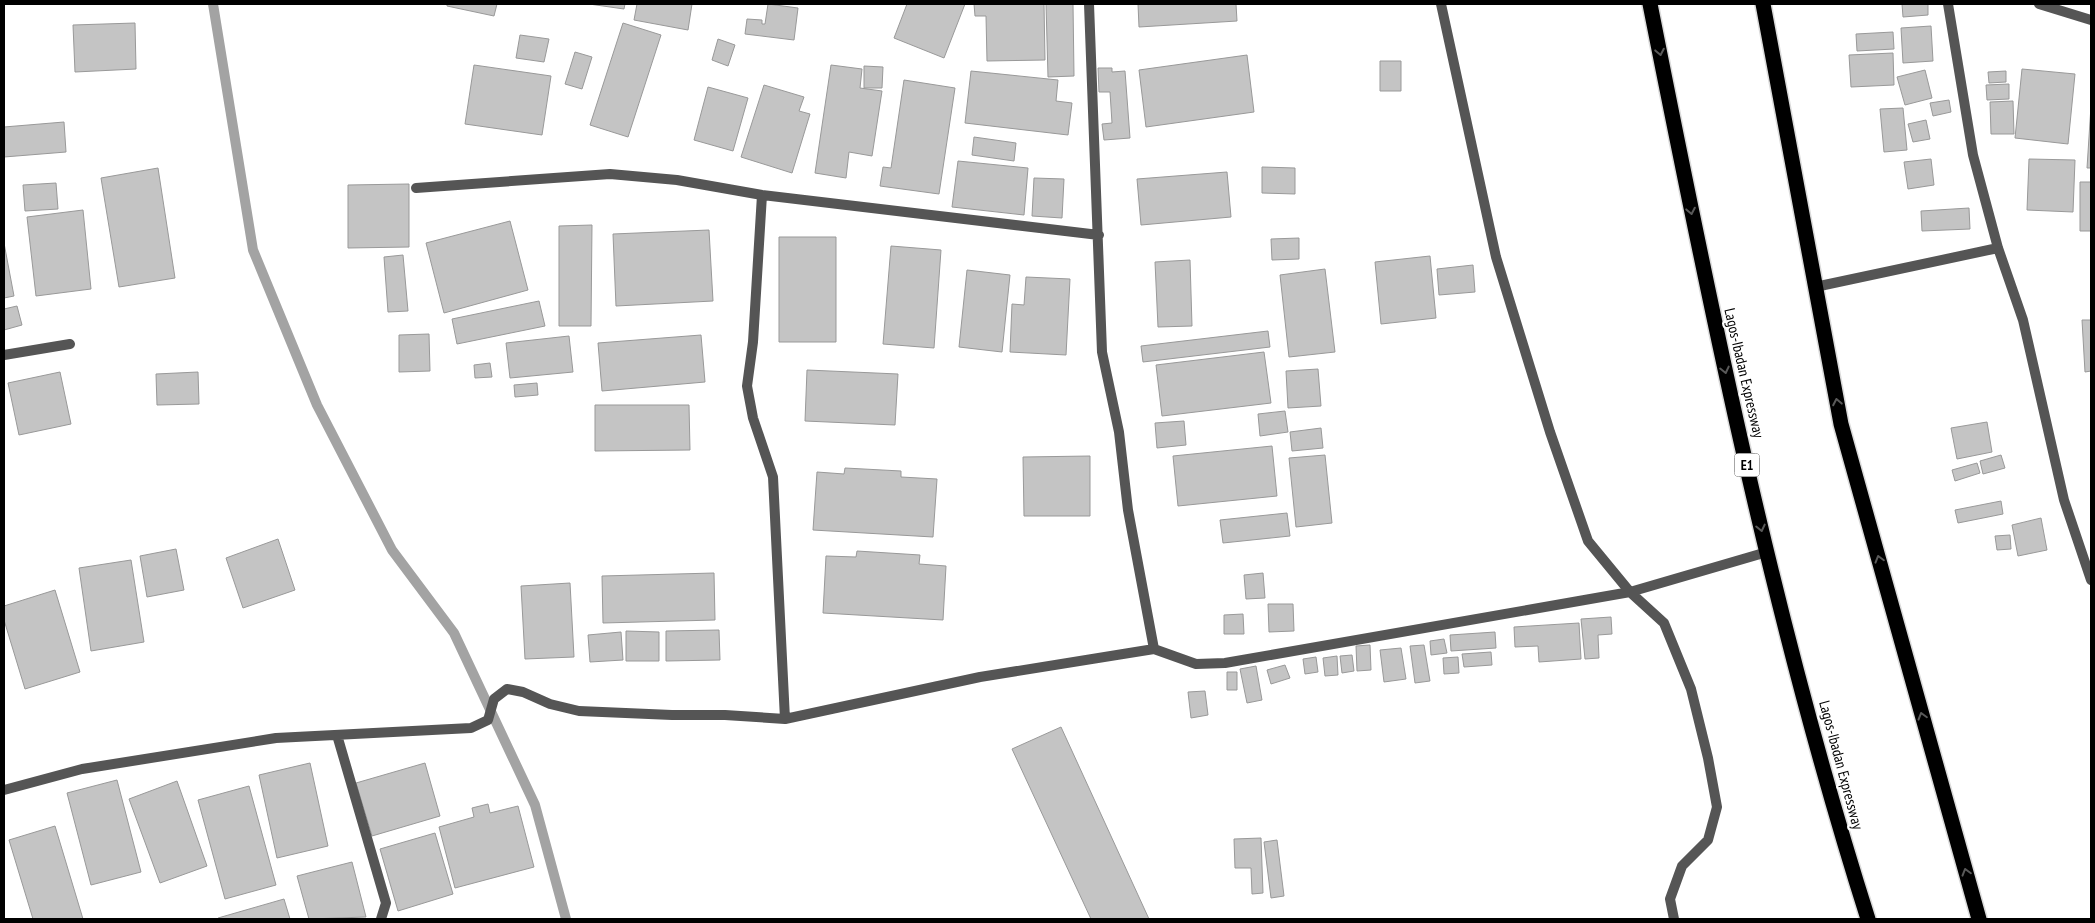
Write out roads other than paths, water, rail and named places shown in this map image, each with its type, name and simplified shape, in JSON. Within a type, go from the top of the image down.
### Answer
[{"type":"highway","name":"Lagos-Ibadan Expressway","points":[[1650,4],[1708,293],[1766,552],[1833,809],[1868,919]]},
{"type":"highway","points":[[1763,4],[1841,424],[1979,919]]},
{"type":"street","points":[[1089,4],[1102,352],[1119,432],[1128,510],[1154,649]]},
{"type":"street","points":[[1441,4],[1496,257],[1550,432],[1588,541],[1630,592],[1664,623],[1691,690],[1708,758],[1717,806],[1708,840],[1682,866],[1670,899],[1674,919]]},
{"type":"street","points":[[1948,4],[1973,155],[1998,248],[2023,320],[2064,500],[2091,580]]},
{"type":"street","points":[[2039,4],[2091,20]]},
{"type":"street","points":[[416,188],[610,174],[677,180],[762,195],[1099,235]]},
{"type":"street","points":[[762,195],[753,342],[747,386],[753,418],[773,477],[785,719]]},
{"type":"street","points":[[1815,287],[1998,248]]},
{"type":"street","points":[[4,355],[70,344]]},
{"type":"street","points":[[4,790],[82,769],[276,738],[470,728],[488,720],[494,699],[507,689],[523,692],[550,704],[578,711],[725,715],[785,719],[980,677],[1154,649],[1196,664],[1225,663],[1630,592],[1766,552]]},
{"type":"street","points":[[337,735],[386,903],[381,919]]},
{"type":"waterway","points":[[213,4],[253,250],[317,405],[392,550],[454,633],[535,805],[566,919]]}]
